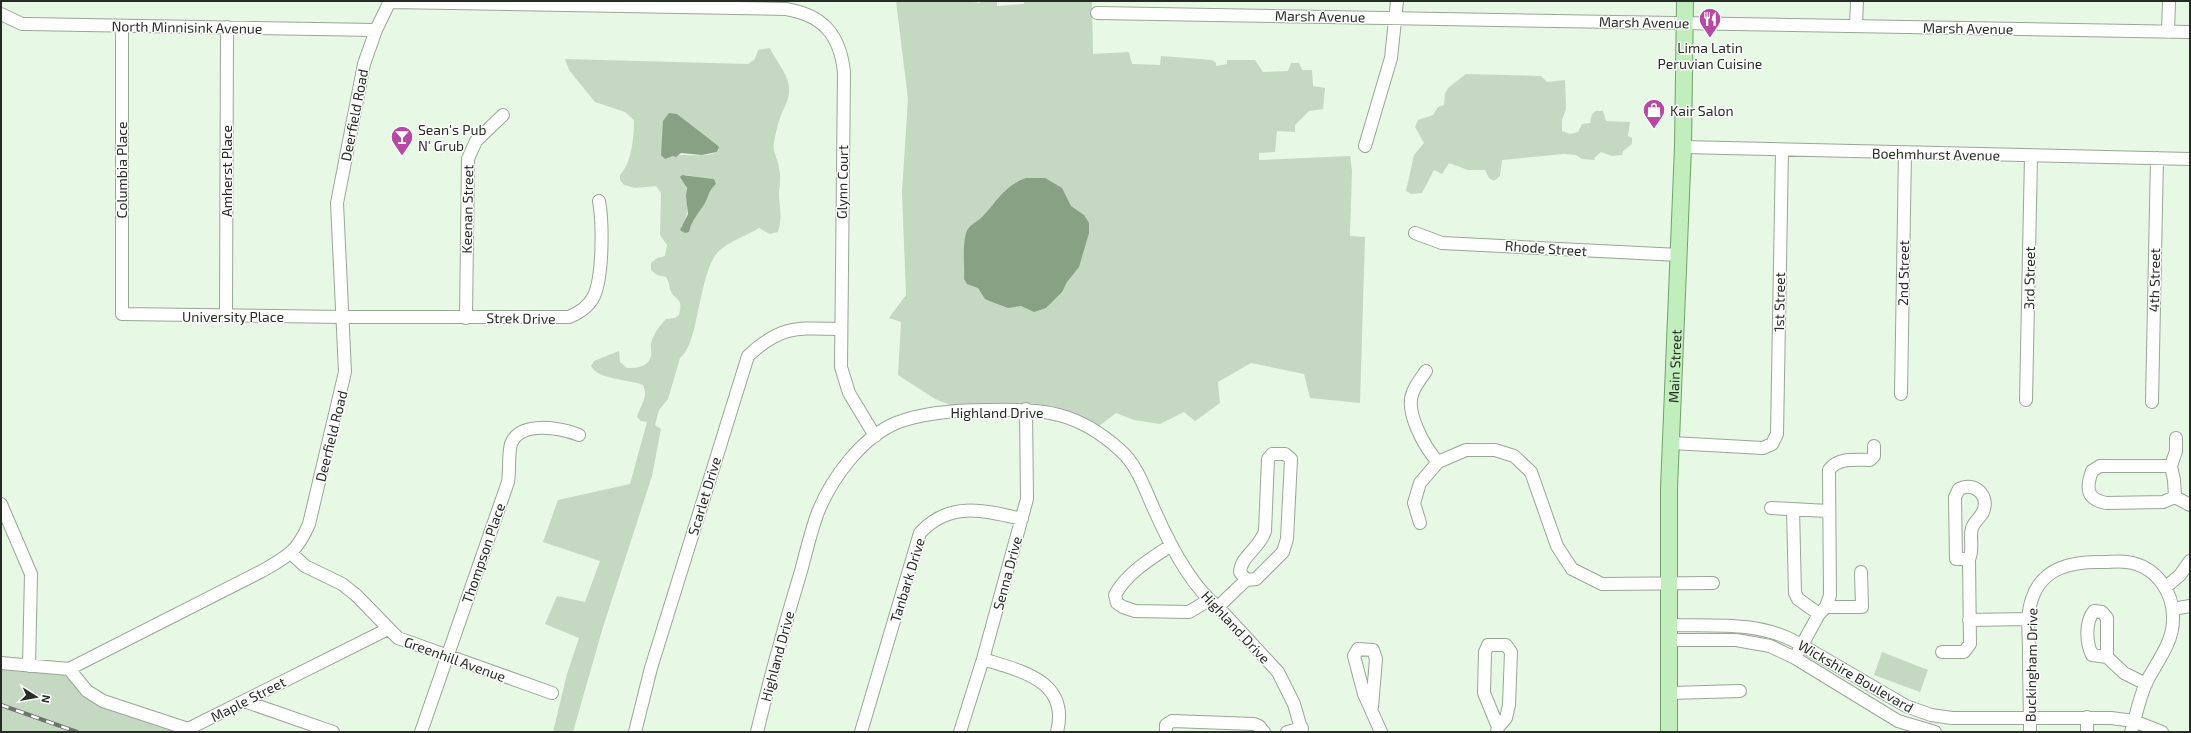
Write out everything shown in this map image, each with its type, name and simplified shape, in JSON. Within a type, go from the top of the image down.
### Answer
[{"type":"main road","name":"Main Street","points":[[1669,732],[1669,488],[1683,147],[1685,1]]},
{"type":"street","name":"Glynn Court","points":[[390,1],[728,4],[786,9],[804,13],[819,21],[827,28],[840,47],[844,79],[840,329],[841,367],[849,393],[875,436]]},
{"type":"street","name":"Deerfield Road","points":[[69,669],[255,575],[292,554],[302,541],[310,524],[343,385],[346,359],[336,218],[337,203],[364,64],[376,30],[390,1]]},
{"type":"street","points":[[1365,146],[1391,58],[1397,1]]},
{"type":"street","points":[[1856,26],[1857,1]]},
{"type":"street","points":[[2168,32],[2169,1]]},
{"type":"street","name":"Marsh Avenue","points":[[1098,13],[2190,32]]},
{"type":"street","name":"North Minnisink Avenue","points":[[1,14],[22,24],[376,30]]},
{"type":"street","name":"Columbia Place","points":[[122,26],[122,314]]},
{"type":"street","name":"Amherst Place","points":[[226,316],[227,27]]},
{"type":"street","name":"Keenan Street","points":[[466,318],[468,159],[476,141],[503,115]]},
{"type":"street","name":"Boehmhurst Avenue","points":[[1683,147],[2190,159]]},
{"type":"street","name":"1st Street","points":[[1672,443],[1763,448],[1772,444],[1777,434],[1782,150]]},
{"type":"street","name":"2nd Street","points":[[1901,394],[1905,153]]},
{"type":"street","name":"3rd Street","points":[[2026,400],[2031,156]]},
{"type":"street","name":"4th Street","points":[[2152,402],[2157,158]]},
{"type":"street","name":"Strek Drive","points":[[344,317],[562,319],[576,315],[585,308],[594,296],[598,283],[602,219],[599,201]]},
{"type":"street","name":"Rhode Street","points":[[1415,233],[1442,243],[1679,255]]},
{"type":"street","name":"University Place","points":[[122,314],[344,317]]},
{"type":"street","name":"Scarlet Drive","points":[[635,732],[651,668],[748,356],[760,344],[775,334],[795,328],[840,329]]},
{"type":"street","points":[[1426,371],[1412,393],[1411,410],[1427,449],[1438,462]]},
{"type":"street","name":"Highland Drive","points":[[756,732],[781,637],[818,512],[837,478],[859,450],[875,436],[896,423],[950,410],[1026,409],[1048,411],[1070,417],[1094,430],[1122,451],[1139,474],[1170,546],[1213,603],[1278,672],[1294,704],[1302,730]]},
{"type":"street","name":"Senna Drive","points":[[960,732],[983,659],[1027,499],[1026,409]]},
{"type":"street","name":"Thompson Place","points":[[421,732],[508,482],[511,446],[514,438],[522,431],[530,429],[564,429],[579,435]]},
{"type":"street","points":[[2175,497],[2171,466],[2176,452],[2176,438]]},
{"type":"street","points":[[1795,658],[1823,611],[1830,595],[1828,475],[1832,466],[1844,460],[1870,460],[1874,456],[1874,446]]},
{"type":"street","points":[[1420,523],[1414,503],[1420,483],[1438,462],[1466,450],[1495,450],[1514,456],[1531,472],[1554,539],[1572,569],[1602,584],[1713,583]]},
{"type":"street","points":[[1170,546],[1148,560],[1119,587],[1114,595],[1117,603],[1128,610],[1177,613],[1189,612],[1213,603],[1246,580],[1256,579],[1282,552],[1287,539],[1291,459],[1285,454],[1272,454],[1268,459],[1266,531],[1260,544],[1241,564],[1240,572],[1246,580]]},
{"type":"street","points":[[2171,466],[2100,466],[2092,471],[2088,487],[2090,494],[2097,501],[2106,503],[2163,502],[2175,497]]},
{"type":"street","points":[[1942,652],[1964,652],[1968,649],[1970,644],[1969,559],[1971,552],[1972,529],[1983,511],[1983,497],[1977,488],[1969,486],[1960,489],[1955,497],[1956,559],[1969,559]]},
{"type":"street","points":[[2175,497],[2190,505]]},
{"type":"street","points":[[1,504],[31,574],[30,666]]},
{"type":"street","points":[[1772,508],[1828,511]]},
{"type":"street","points":[[1793,509],[1794,593],[1798,599],[1823,611],[1862,607],[1861,572]]},
{"type":"street","name":"Tanbark Drive","points":[[861,732],[920,533],[932,521],[945,514],[969,511],[994,513],[1022,519]]},
{"type":"street","name":"Greenhill Avenue","points":[[292,554],[305,566],[342,584],[356,595],[398,638],[552,693]]},
{"type":"street","name":"Buckingham Drive","points":[[2030,732],[2028,619],[2032,599],[2042,581],[2054,571],[2070,564],[2083,561],[2127,562],[2150,570],[2166,587],[2173,609],[2173,626],[2169,641],[2146,684],[2133,727]]},
{"type":"street","points":[[2166,587],[2180,574],[2190,561]]},
{"type":"street","points":[[2173,609],[2190,606]]},
{"type":"street","points":[[1969,620],[2028,619]]},
{"type":"street","name":"Wickshire Boulevard","points":[[1670,633],[1755,628],[1779,634],[1802,645],[1906,706],[1931,715],[1952,718],[2087,717],[2162,732]]},
{"type":"street","name":"Maple Street","points":[[69,669],[79,683],[93,696],[188,729],[388,629]]},
{"type":"street","name":"Wickshire Boulevard","points":[[1670,633],[1750,641],[1770,646],[1795,658],[1895,727],[1935,732]]},
{"type":"street","points":[[1488,645],[1506,645],[1511,652],[1509,705],[1506,718],[1498,729],[1484,693],[1485,652],[1488,645]]},
{"type":"street","points":[[2107,657],[2124,673],[2146,684]]},
{"type":"street","points":[[983,659],[1031,674],[1044,683],[1053,694],[1059,710],[1057,732]]},
{"type":"street","points":[[1,663],[69,669]]},
{"type":"street","points":[[1670,693],[1740,691]]},
{"type":"street","points":[[244,701],[333,732]]},
{"type":"street","points":[[1895,727],[1906,706]]},
{"type":"street","points":[[1372,707],[1381,732]]},
{"type":"street","points":[[2086,732],[2087,717]]},
{"type":"street","points":[[1166,732],[1166,725],[1172,721],[1254,724],[1260,726],[1264,732]]},
{"type":"street","points":[[1287,732],[1302,730]]},
{"type":"shaded area","points":[[896,1],[967,1],[980,3],[981,1],[997,1],[997,6],[1024,4],[1024,1],[1092,1],[1093,54],[1129,52],[1132,64],[1160,65],[1161,56],[1212,60],[1216,63],[1216,66],[1227,64],[1227,60],[1255,60],[1263,72],[1288,71],[1291,63],[1299,63],[1302,70],[1312,70],[1313,86],[1325,88],[1323,109],[1309,111],[1295,125],[1295,132],[1277,131],[1275,152],[1259,153],[1259,160],[1350,156],[1352,170],[1350,236],[1365,237],[1360,403],[1310,398],[1304,374],[1251,363],[1218,382],[1220,403],[1195,421],[1184,412],[1160,424],[1134,420],[1116,413],[1094,430],[1070,417],[963,410],[935,399],[898,375],[901,322],[889,318],[906,295],[902,192],[908,99]]},
{"type":"shaded area","points":[[770,48],[785,73],[789,93],[778,123],[774,146],[780,177],[779,192],[781,216],[778,232],[770,234],[759,228],[723,248],[712,261],[707,274],[692,338],[687,350],[680,358],[668,399],[659,410],[655,425],[661,429],[652,476],[603,627],[573,732],[553,732],[567,674],[579,638],[545,624],[557,596],[585,602],[600,561],[543,542],[558,500],[630,484],[647,422],[641,421],[637,417],[645,398],[645,390],[643,385],[607,377],[595,371],[591,366],[594,361],[619,351],[620,362],[627,368],[644,365],[651,356],[651,343],[657,330],[666,319],[675,318],[679,315],[680,309],[679,301],[672,293],[666,277],[657,275],[651,270],[651,263],[657,258],[665,256],[667,245],[660,235],[661,193],[656,186],[635,188],[624,185],[620,180],[620,175],[627,164],[632,149],[634,120],[625,112],[595,102],[569,70],[565,59],[748,64],[755,59],[758,50]],"holes":[[[677,114],[719,150],[712,154],[706,155],[682,155],[670,157]],[[685,175],[714,179],[711,189],[694,218],[690,228],[681,227],[686,218],[688,204],[687,190],[683,181]]]},
{"type":"shaded area","points":[[1466,74],[1541,76],[1547,82],[1565,80],[1566,109],[1562,120],[1562,131],[1570,134],[1578,132],[1582,124],[1590,123],[1592,114],[1596,111],[1603,111],[1606,121],[1630,122],[1628,136],[1632,138],[1632,144],[1623,151],[1622,155],[1612,156],[1601,152],[1594,158],[1595,160],[1582,159],[1576,155],[1564,154],[1502,160],[1500,176],[1494,181],[1489,178],[1485,170],[1468,170],[1449,163],[1442,174],[1434,170],[1422,193],[1411,194],[1406,191],[1414,155],[1424,143],[1415,127],[1418,120],[1433,115],[1438,107],[1444,105],[1445,94],[1448,88]]},
{"type":"shaded area","points":[[669,113],[677,114],[717,145],[719,147],[717,152],[702,155],[681,153],[676,157],[673,156],[665,159],[661,155],[663,121]]},
{"type":"shaded area","points":[[682,175],[714,179],[716,184],[710,191],[705,203],[690,227],[689,232],[685,233],[680,230],[688,214],[686,196],[687,188],[680,177]]},
{"type":"shaded area","points":[[1026,178],[1045,178],[1062,188],[1071,206],[1084,215],[1089,223],[1089,233],[1079,267],[1067,282],[1062,292],[1046,308],[1034,312],[1021,306],[1008,308],[985,299],[978,288],[967,284],[964,279],[964,244],[967,230],[983,216],[1007,189]]},
{"type":"shaded area","points":[[1882,652],[1928,670],[1920,692],[1874,675]]},
{"type":"shaded area","points":[[1,663],[69,669],[87,691],[194,726],[199,732],[1,732]]},
{"type":"railway","points":[[1,705],[77,732]]},
{"type":"place","name":"Lima Latin Peruvian Cuisine","points":[[1710,38]]},
{"type":"place","name":"Kair Salon","points":[[1654,130]]},
{"type":"place","name":"Sean's Pub N' Grub","points":[[402,156]]}]
